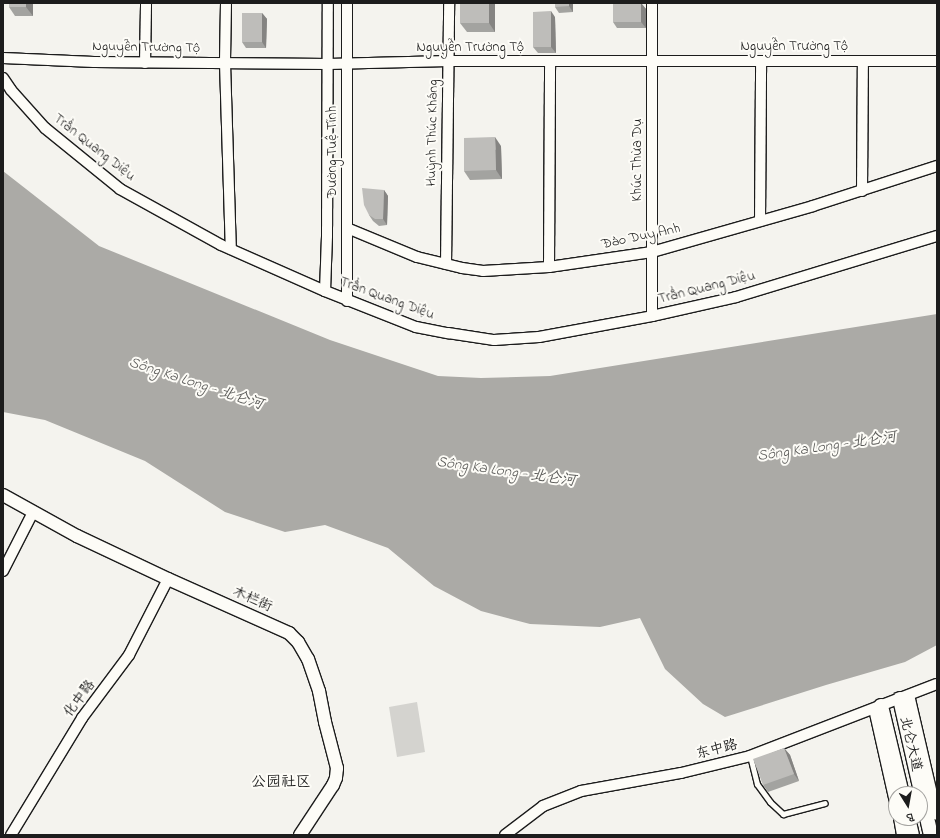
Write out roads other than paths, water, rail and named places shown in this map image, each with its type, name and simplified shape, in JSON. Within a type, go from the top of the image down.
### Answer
[{"type":"main road","name":"北仑大道","points":[[904,697],[931,835]]},
{"type":"main road","name":"北仑大道","points":[[878,708],[900,786]]},
{"type":"street","points":[[145,63],[146,3]]},
{"type":"street","points":[[226,3],[225,63],[231,249]]},
{"type":"street","name":"Đường Tuệ Tĩnh","points":[[325,291],[327,236],[328,3]]},
{"type":"street","name":"Đường Tuệ Tĩnh","points":[[347,3],[348,301]]},
{"type":"street","name":"Huỳnh Thúc Kháng","points":[[446,264],[449,3]]},
{"type":"street","name":"Khúc Thừa Dụ","points":[[652,3],[652,316]]},
{"type":"street","name":"Nguyễn Trường Tộ","points":[[3,58],[145,63],[328,64],[449,61],[937,61]]},
{"type":"street","points":[[549,267],[550,61]]},
{"type":"street","points":[[760,61],[760,221]]},
{"type":"street","points":[[862,190],[863,61]]},
{"type":"street","name":"Trần Quang Diệu","points":[[3,78],[11,90],[45,128],[120,189],[231,249],[325,291],[416,327],[448,333],[494,340],[539,337],[652,316],[736,297],[937,236]]},
{"type":"street","name":"Đào Duy Anh","points":[[347,228],[417,257],[446,264],[483,271],[549,267],[652,252],[760,221],[937,166]]},
{"type":"street","name":"木栏街","points":[[3,495],[33,512],[168,579],[289,633],[298,642],[308,659],[319,691],[324,722],[337,768],[336,778],[300,835]]},
{"type":"street","points":[[3,571],[33,512]]},
{"type":"street","name":"化中路","points":[[11,835],[79,723],[129,655],[168,579]]},
{"type":"street","name":"东中路","points":[[505,835],[543,806],[581,791],[681,773],[750,756],[937,684]]},
{"type":"street","points":[[904,697],[937,815]]},
{"type":"street","points":[[878,708],[892,786]]},
{"type":"lane","points":[[750,756],[757,784],[770,802],[783,814],[825,803]]},
{"type":"water","name":"Sông Ka Long - 北仑河","points":[[3,171],[99,246],[330,340],[438,376],[481,378],[550,376],[937,314],[937,645],[905,662],[725,717],[703,704],[665,669],[640,618],[600,627],[530,624],[481,611],[434,586],[388,548],[325,525],[285,532],[225,512],[145,461],[45,420],[3,412]]},
{"type":"district","name":"公园社区","points":[[281,783]]}]
